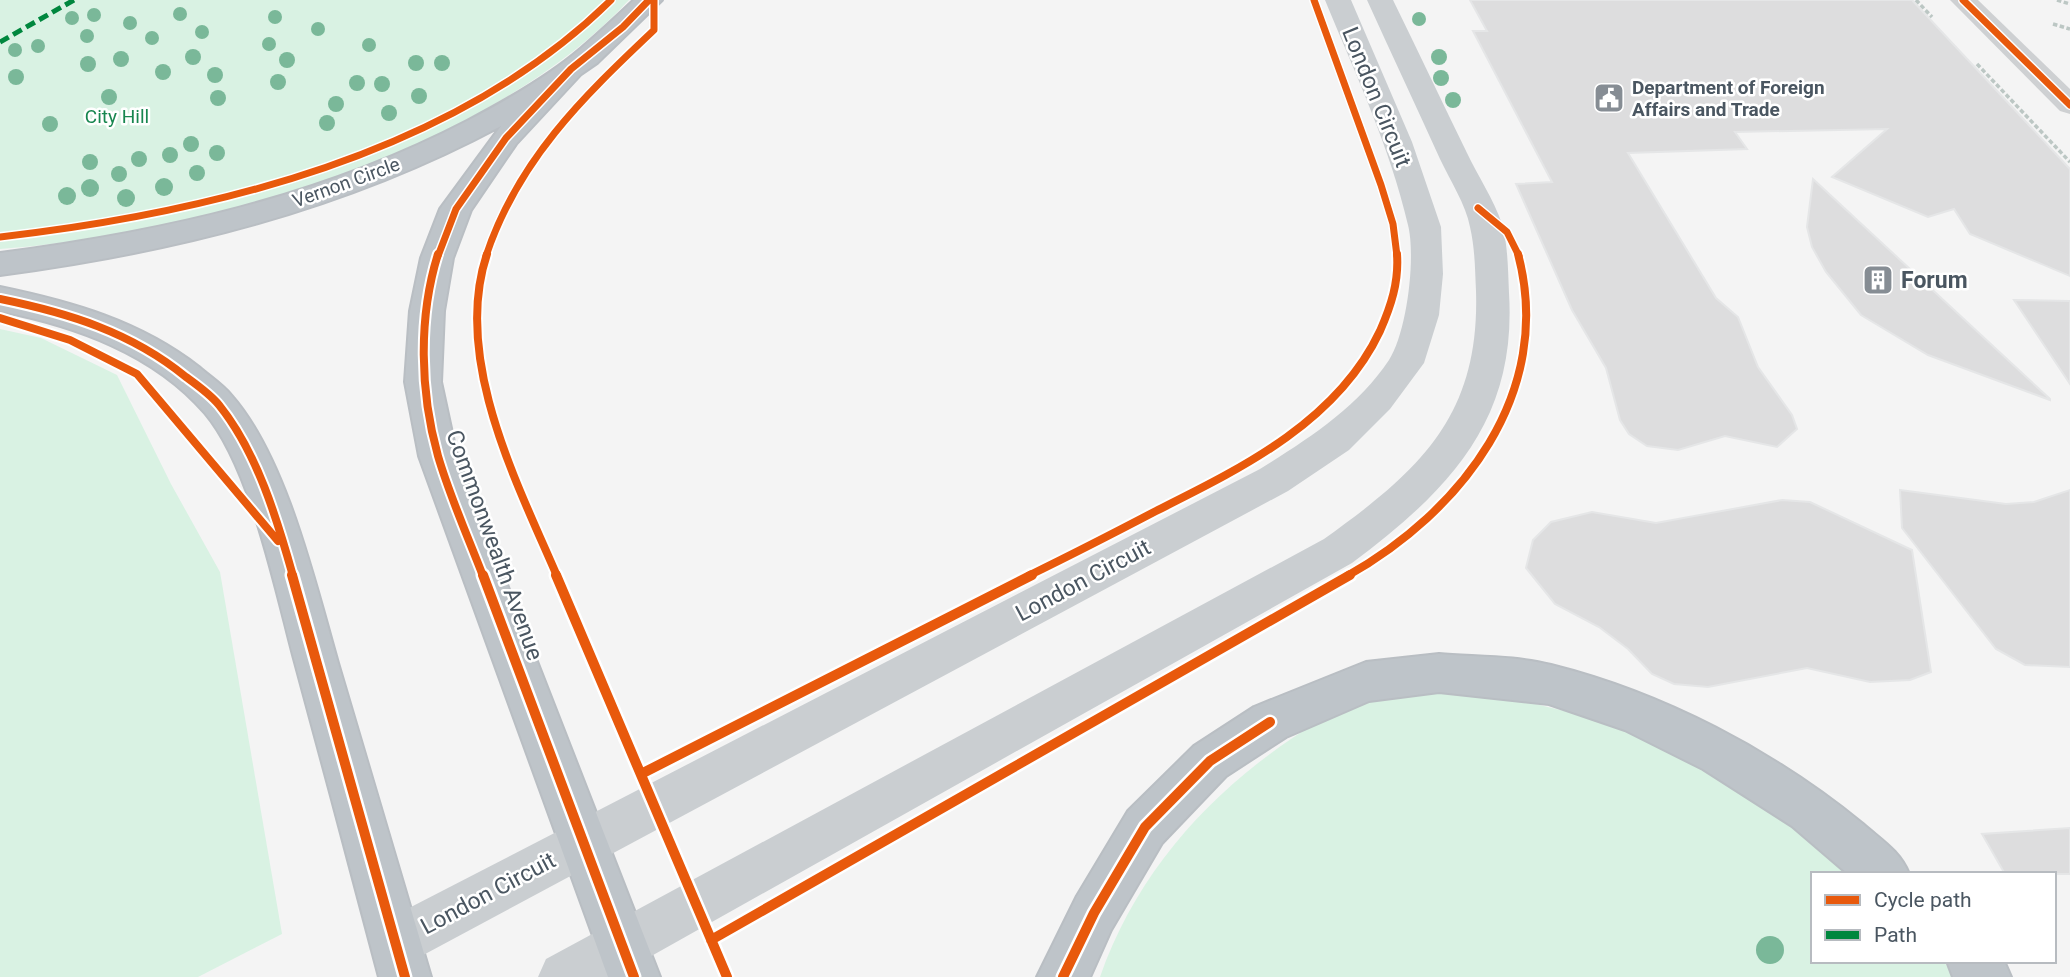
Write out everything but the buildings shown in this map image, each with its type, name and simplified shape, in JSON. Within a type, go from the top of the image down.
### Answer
[{"type":"highway","name":"Vernon Circle","points":[[0,264],[117,248],[171,236],[251,216],[380,171],[467,132],[536,93],[623,27],[649,0]]},
{"type":"highway","name":"Commonwealth Avenue","points":[[571,69],[506,138],[456,209],[437,258],[427,311],[423,382],[438,456],[628,961]]},
{"type":"highway","points":[[0,299],[82,317],[126,338],[180,371],[220,406],[262,482],[285,549],[401,959]]},
{"type":"highway","points":[[1063,977],[1094,913],[1145,827],[1210,761],[1270,723],[1366,682],[1439,673],[1549,684],[1637,714],[1719,754],[1809,810],[1883,872]]},
{"type":"highway","points":[[1974,963],[1985,977]]},
{"type":"main road","name":"London Circuit","points":[[401,959],[583,844],[1274,480],[1336,440],[1377,399],[1406,363],[1422,315],[1426,274],[1425,227],[1397,142],[1338,0]]},
{"type":"main road","name":"London Circuit","points":[[564,977],[628,961],[1338,551],[1398,507],[1445,458],[1466,424],[1485,382],[1493,342],[1495,300],[1492,264],[1486,225],[1380,0]]},
{"type":"street","points":[[1963,0],[2070,105]]},
{"type":"path","points":[[1916,0],[1940,26]]},
{"type":"path","points":[[2057,0],[2070,4]]},
{"type":"path","points":[[2044,16],[2070,40]]},
{"type":"path","points":[[2053,24],[2070,29]]},
{"type":"path","points":[[1974,61],[2070,162]]},
{"type":"green space","name":"City Hill","points":[[0,0],[629,0],[570,54],[500,101],[421,142],[337,176],[251,204],[164,226],[79,241],[0,249]]},
{"type":"green space","points":[[0,329],[41,338],[117,375],[171,484],[220,572],[282,934],[198,977],[0,977]]},
{"type":"green space","points":[[1393,693],[1502,696],[1606,721],[1663,745],[1722,776],[1788,820],[1853,872],[1811,872],[1811,963],[1945,963],[1957,977],[1100,977],[1132,906],[1153,873],[1176,843],[1229,787],[1259,762],[1320,721],[1360,701]]},
{"type":"marked path","points":[[0,42],[74,0]]},
{"type":"cycle path","points":[[0,237],[120,221],[179,209],[295,178],[352,157],[407,134],[502,84],[559,46],[611,0]]},
{"type":"cycle path","points":[[634,977],[438,456],[423,382],[427,311],[437,258],[456,209],[506,138],[571,69],[623,27],[649,0]]},
{"type":"cycle path","points":[[654,0],[654,30],[578,105],[533,159],[514,188],[499,219],[480,276],[479,342],[497,436],[727,977]]},
{"type":"cycle path","points":[[641,774],[1233,472],[1301,426],[1341,389],[1373,345],[1385,320],[1396,286],[1397,250],[1389,211],[1373,160],[1314,0]]},
{"type":"cycle path","points":[[1963,0],[2070,105]]},
{"type":"cycle path","points":[[711,940],[1383,556],[1434,512],[1468,476],[1490,443],[1510,401],[1522,356],[1526,310],[1518,254],[1507,232],[1478,208]]},
{"type":"cycle path","points":[[0,299],[79,318],[150,350],[216,401],[232,424],[258,476],[285,549],[405,977]]},
{"type":"cycle path","points":[[0,318],[70,340],[137,374],[278,541]]},
{"type":"cycle path","points":[[1063,977],[1094,913],[1145,827],[1210,761],[1270,722]]},
{"type":"place","name":"Department of Foreign Affairs and Trade","points":[[1609,98]]},
{"type":"place","name":"Forum","points":[[1878,280]]}]
